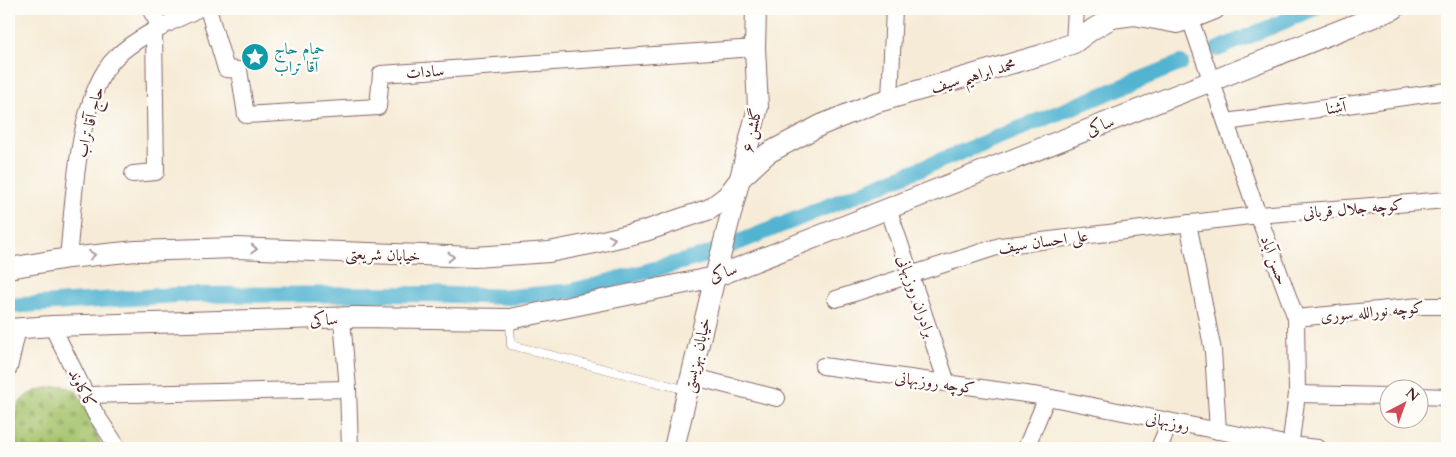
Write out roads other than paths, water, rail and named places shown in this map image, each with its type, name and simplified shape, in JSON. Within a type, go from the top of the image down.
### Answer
[{"type":"street","points":[[133,174],[156,172],[158,29],[150,9]]},
{"type":"street","name":"حاج آقا تراب","points":[[68,258],[79,150],[91,98],[101,76],[116,58],[137,40],[198,9]]},
{"type":"street","name":"سادات","points":[[208,9],[226,69],[239,70],[246,115],[378,107],[381,74],[755,48]]},
{"type":"street","name":"گلشن ۶","points":[[730,218],[758,107],[755,48],[756,9]]},
{"type":"street","points":[[890,99],[894,9]]},
{"type":"street","points":[[1074,43],[1076,9]]},
{"type":"street","name":"محمد ابراهیم سیف","points":[[740,179],[768,153],[821,125],[875,103],[1040,55],[1074,43],[1112,18],[1134,15],[1176,23],[1215,9]]},
{"type":"street","name":"ساکی","points":[[13,329],[52,326],[342,319],[510,319],[716,270],[888,208],[1394,9]]},
{"type":"street","name":"حسن آباد","points":[[1190,19],[1296,318],[1297,394],[1290,447]]},
{"type":"street","name":"آشنا","points":[[1226,122],[1447,92]]},
{"type":"street","name":"خیابان شریعتی","points":[[9,268],[68,258],[136,251],[236,248],[475,257],[549,252],[645,230],[710,209],[727,196],[740,179]]},
{"type":"street","name":"کوچه جلال قربانی","points":[[1258,215],[1447,200]]},
{"type":"street","name":"برادران روزبهانی","points":[[888,208],[947,383]]},
{"type":"street","name":"علی احسان سیف","points":[[836,299],[1000,246],[1258,215]]},
{"type":"street","name":"خیابان بهزیستی","points":[[674,448],[730,218]]},
{"type":"street","points":[[1188,223],[1213,351],[1218,431]]},
{"type":"street","name":"کوچه نورالله سوری","points":[[1296,318],[1420,306],[1447,306]]},
{"type":"street","points":[[342,319],[348,389],[350,448]]},
{"type":"street","name":"کاکاوند","points":[[52,326],[95,413],[118,448]]},
{"type":"street","points":[[9,368],[13,329]]},
{"type":"street","name":"کوچه روزبهانی","points":[[823,366],[1047,397]]},
{"type":"street","points":[[689,383],[777,398]]},
{"type":"street","points":[[86,394],[348,389]]},
{"type":"street","points":[[1297,394],[1378,396]]},
{"type":"street","points":[[1428,396],[1447,397]]},
{"type":"street","points":[[1026,448],[1047,397]]},
{"type":"street","name":"روزبهانی","points":[[1047,397],[1290,447],[1318,448]]},
{"type":"street","points":[[1160,448],[1170,422]]},
{"type":"lane","points":[[510,319],[511,344],[689,383]]},
{"type":"waterway","points":[[1218,49],[1313,9]]},
{"type":"waterway","points":[[9,306],[176,295],[425,294],[510,297],[573,291],[703,256],[1181,63]]},
{"type":"place","name":"حمام حاج آقا تراب","points":[[255,57]]}]
